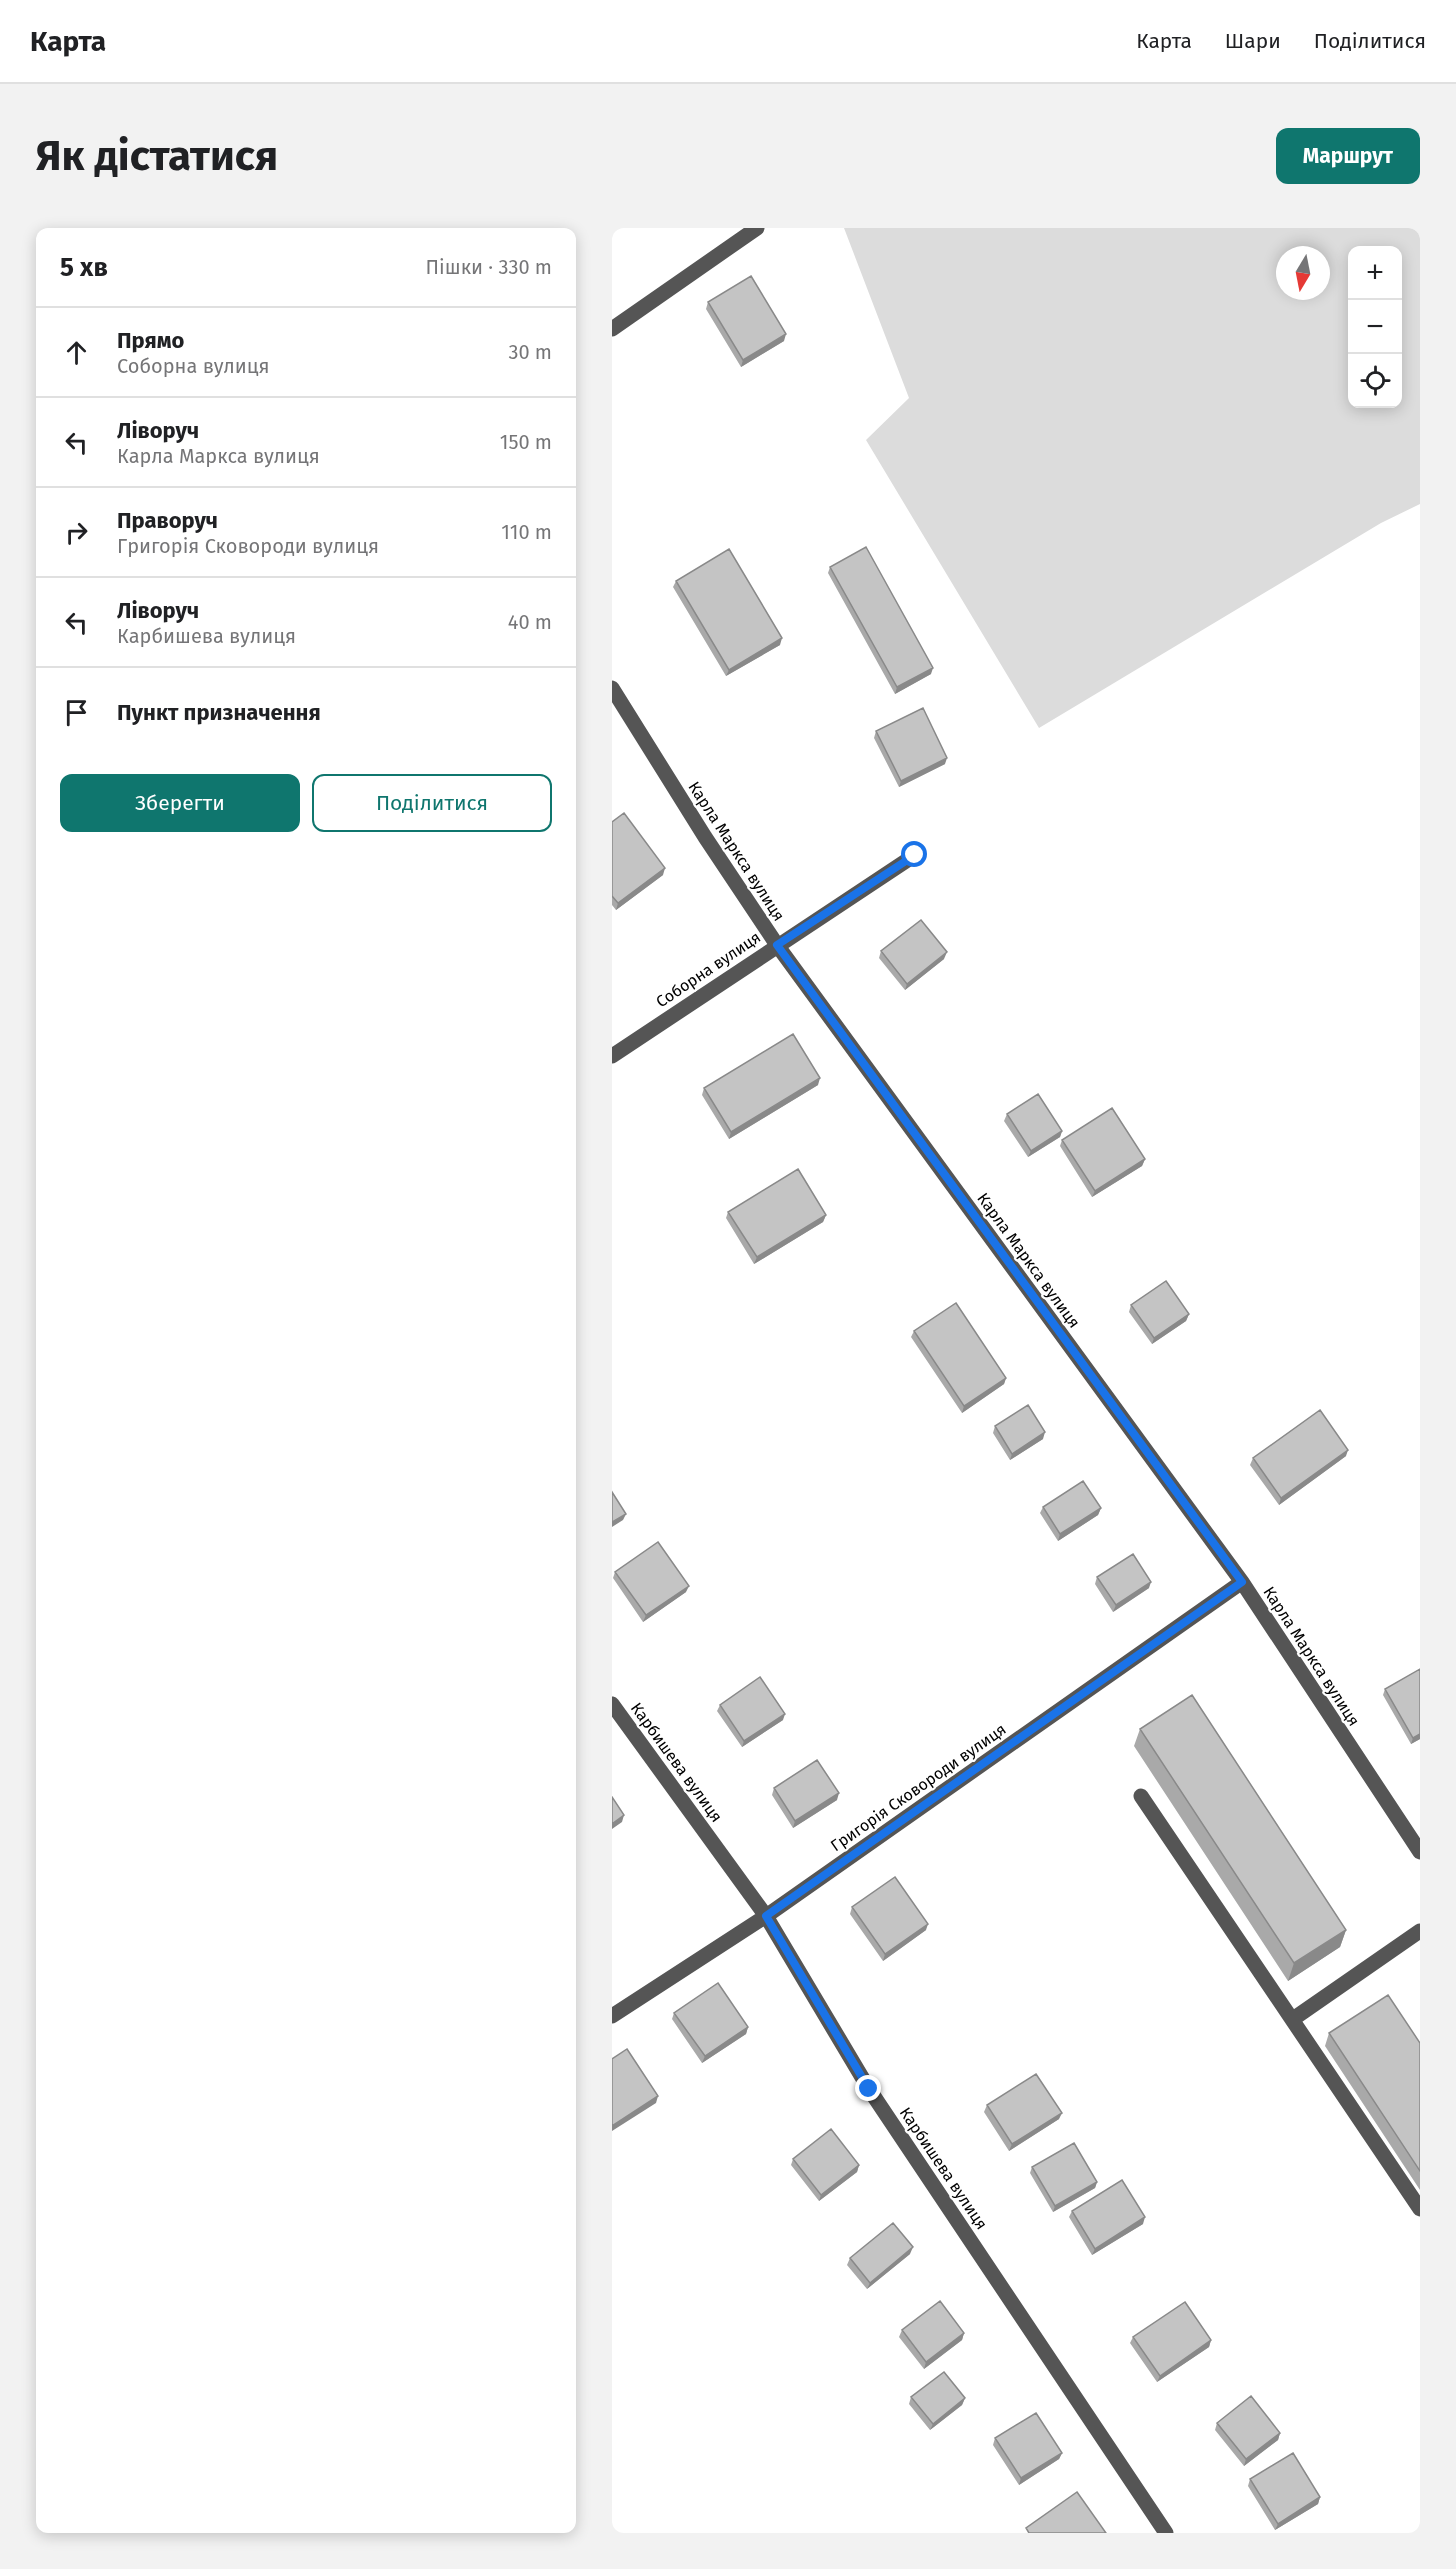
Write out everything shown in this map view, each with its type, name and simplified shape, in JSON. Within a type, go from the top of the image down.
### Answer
[{"type":"street","points":[[612,329],[757,228]]},
{"type":"street","name":"Карла Маркса вулиця","points":[[612,688],[705,837],[777,945],[1242,1582],[1420,1852]]},
{"type":"street","name":"Соборна вулиця","points":[[612,1056],[915,855]]},
{"type":"street","name":"Григорія Сковороди вулиця","points":[[612,2016],[766,1916],[1242,1582]]},
{"type":"street","name":"Карбишева вулиця","points":[[612,1704],[766,1916],[869,2089],[1166,2533]]},
{"type":"street","points":[[1141,1796],[1420,2208]]},
{"type":"street","points":[[1293,2019],[1420,1931]]},
{"type":"shaded area","points":[[844,228],[1420,228],[1420,504],[1381,523],[1039,728],[866,440],[909,398]]},
{"type":"building","points":[[751,276],[786,334],[743,360],[708,302]]},
{"type":"building","points":[[866,547],[933,668],[897,687],[830,567]]},
{"type":"building","points":[[729,549],[782,638],[729,670],[676,581]]},
{"type":"building","points":[[923,708],[947,758],[901,781],[876,731]]},
{"type":"building","points":[[624,813],[665,868],[618,903],[612,896],[612,822]]},
{"type":"building","points":[[921,920],[947,952],[907,984],[881,951]]},
{"type":"building","points":[[793,1034],[820,1078],[731,1132],[704,1088]]},
{"type":"building","points":[[1038,1094],[1062,1131],[1031,1151],[1007,1114]]},
{"type":"building","points":[[1112,1108],[1145,1159],[1095,1191],[1062,1140]]},
{"type":"building","points":[[798,1169],[826,1215],[757,1257],[728,1212]]},
{"type":"building","points":[[1166,1281],[1189,1314],[1154,1338],[1131,1305]]},
{"type":"building","points":[[956,1303],[1006,1378],[964,1406],[914,1331]]},
{"type":"building","points":[[1028,1405],[1045,1432],[1012,1454],[995,1426]]},
{"type":"building","points":[[1320,1410],[1348,1450],[1281,1498],[1253,1458]]},
{"type":"building","points":[[1083,1481],[1101,1508],[1060,1534],[1043,1507]]},
{"type":"building","points":[[612,1492],[626,1514],[612,1522]]},
{"type":"building","points":[[658,1542],[689,1586],[646,1615],[615,1572]]},
{"type":"building","points":[[1133,1554],[1151,1582],[1116,1605],[1097,1577]]},
{"type":"building","points":[[1420,1669],[1420,1734],[1413,1738],[1385,1689]]},
{"type":"building","points":[[760,1677],[785,1714],[744,1741],[720,1705]]},
{"type":"building","points":[[1192,1695],[1346,1930],[1294,1963],[1140,1729]]},
{"type":"building","points":[[817,1760],[839,1793],[795,1821],[774,1788]]},
{"type":"building","points":[[612,1797],[624,1815],[612,1824]]},
{"type":"building","points":[[895,1877],[928,1924],[885,1954],[852,1907]]},
{"type":"building","points":[[718,1983],[748,2027],[705,2056],[674,2013]]},
{"type":"building","points":[[1388,1995],[1420,2043],[1420,2171],[1329,2033]]},
{"type":"building","points":[[627,2049],[658,2096],[612,2126],[612,2059]]},
{"type":"building","points":[[1036,2074],[1062,2113],[1012,2144],[987,2105]]},
{"type":"building","points":[[831,2129],[859,2165],[821,2195],[793,2159]]},
{"type":"building","points":[[1074,2143],[1097,2182],[1055,2206],[1032,2167]]},
{"type":"building","points":[[1122,2180],[1145,2217],[1095,2249],[1072,2211]]},
{"type":"building","points":[[893,2223],[913,2247],[870,2283],[850,2258]]},
{"type":"building","points":[[940,2301],[964,2333],[926,2362],[902,2330]]},
{"type":"building","points":[[1185,2302],[1211,2340],[1160,2376],[1133,2337]]},
{"type":"building","points":[[944,2372],[965,2398],[933,2424],[911,2397]]},
{"type":"building","points":[[1251,2396],[1280,2433],[1246,2459],[1217,2423]]},
{"type":"building","points":[[1036,2413],[1062,2453],[1021,2478],[995,2438]]},
{"type":"building","points":[[1293,2453],[1320,2497],[1278,2524],[1250,2479]]},
{"type":"building","points":[[1077,2492],[1106,2533],[1029,2533],[1026,2528]]},
{"type":"route","points":[[869,2089],[766,1916],[1242,1582],[777,945],[915,855]]}]
